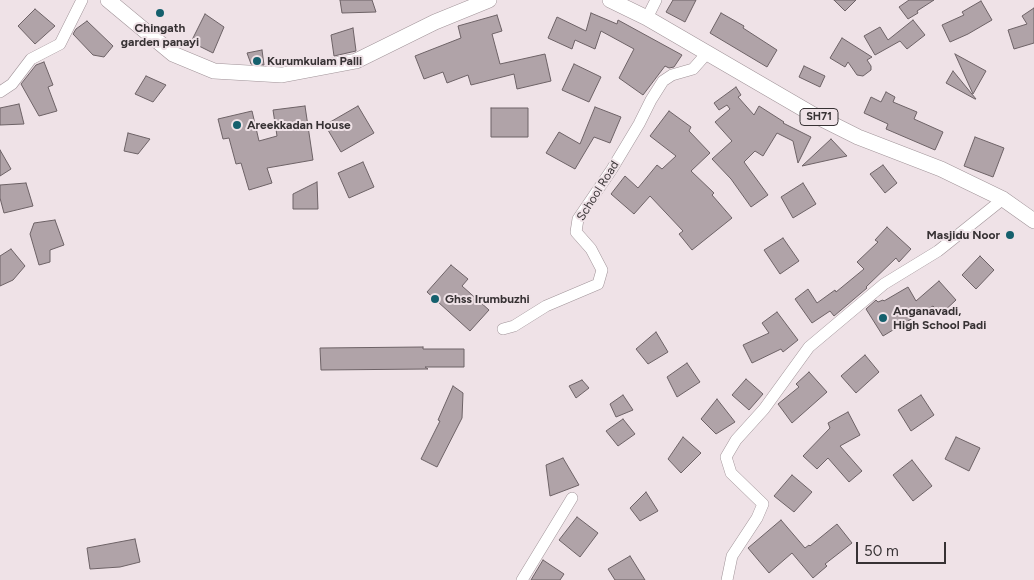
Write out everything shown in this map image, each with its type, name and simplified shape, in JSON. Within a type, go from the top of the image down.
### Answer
[{"type":"main road","points":[[108,0],[173,54],[214,71],[282,75],[356,62],[435,22],[489,0]]},
{"type":"main road","name":"SH71","points":[[610,0],[708,52],[812,114],[858,137],[941,169],[1003,199],[1034,221]]},
{"type":"street","points":[[0,92],[12,84],[31,59],[60,44],[82,0]]},
{"type":"street","points":[[646,18],[656,0]]},
{"type":"street","name":"School Road","points":[[504,329],[514,326],[546,306],[598,284],[602,270],[590,249],[576,232],[578,219],[612,170],[639,124],[650,100],[663,82],[672,75],[693,68],[708,52]]},
{"type":"street","points":[[727,580],[732,556],[757,518],[763,504],[732,473],[726,457],[736,440],[764,409],[809,346],[884,284],[938,251],[1003,199]]},
{"type":"street","points":[[522,580],[572,498]]},
{"type":"building","points":[[340,0],[372,0],[376,12],[342,13]]},
{"type":"building","points":[[673,0],[696,0],[685,22],[666,12]]},
{"type":"building","points":[[834,0],[856,0],[845,11]]},
{"type":"building","points":[[909,0],[934,0],[908,19],[899,7]]},
{"type":"building","points":[[981,1],[992,20],[950,42],[942,25],[964,15],[962,12]]},
{"type":"building","points":[[1034,8],[1034,43],[1014,49],[1008,30],[1027,24],[1022,16]]},
{"type":"building","points":[[35,9],[55,26],[35,44],[18,26]]},
{"type":"building","points":[[591,13],[617,24],[618,20],[682,55],[674,67],[669,68],[665,66],[643,95],[619,78],[634,49],[601,31],[595,49],[575,40],[572,49],[548,38],[557,17],[586,31]]},
{"type":"building","points":[[721,13],[744,26],[743,28],[777,50],[767,67],[710,33]]},
{"type":"building","points":[[205,14],[224,27],[213,53],[191,42]]},
{"type":"building","points":[[497,15],[502,31],[492,34],[500,64],[545,54],[551,81],[517,89],[514,74],[471,85],[468,75],[447,83],[443,72],[424,79],[415,56],[461,38],[458,26]]},
{"type":"building","points":[[913,20],[925,35],[907,49],[900,41],[875,55],[864,36],[880,27],[888,40]]},
{"type":"building","points":[[87,21],[113,46],[104,57],[93,55],[73,34],[76,29]]},
{"type":"building","points":[[353,28],[356,51],[334,56],[331,35]]},
{"type":"building","points":[[842,38],[872,57],[867,60],[871,70],[863,76],[857,75],[848,62],[845,67],[830,58]]},
{"type":"building","name":"Kurumkulam Palli","points":[[262,50],[264,65],[251,64],[247,53]]},
{"type":"building","points":[[955,54],[986,71],[973,94]]},
{"type":"building","points":[[44,62],[53,85],[48,87],[57,111],[39,116],[21,84],[36,65]]},
{"type":"building","points":[[574,64],[601,77],[589,102],[562,90]]},
{"type":"building","points":[[804,66],[825,76],[820,87],[799,77]]},
{"type":"building","points":[[953,71],[976,99],[946,83]]},
{"type":"building","points":[[146,76],[166,85],[153,102],[135,94]]},
{"type":"building","points":[[736,87],[741,95],[738,97],[754,115],[759,106],[783,123],[811,137],[798,163],[793,141],[777,133],[763,156],[755,151],[744,162],[768,195],[751,207],[731,179],[712,159],[732,141],[715,122],[730,109],[727,105],[719,110],[714,103]]},
{"type":"building","points":[[886,92],[895,97],[893,102],[917,112],[914,119],[943,132],[935,150],[886,129],[888,124],[864,113],[871,97],[881,102]]},
{"type":"building","points":[[19,104],[24,124],[0,125],[0,108]]},
{"type":"building","points":[[305,106],[313,160],[267,168],[272,183],[249,190],[241,163],[236,164],[229,138],[223,139],[218,119],[252,111],[259,141],[277,136],[273,110]]},
{"type":"building","points":[[358,106],[374,133],[341,152],[325,125]]},
{"type":"building","points":[[595,107],[621,117],[610,143],[594,137],[575,169],[546,153],[559,132],[580,144]]},
{"type":"building","points":[[491,108],[528,108],[528,137],[491,137]]},
{"type":"building","points":[[669,111],[691,127],[689,131],[710,153],[691,171],[714,193],[712,195],[732,218],[692,250],[679,234],[683,231],[650,196],[634,214],[611,194],[625,176],[638,188],[657,165],[662,169],[676,156],[650,136]]},
{"type":"building","points":[[128,133],[150,139],[138,154],[124,151]]},
{"type":"building","points":[[975,137],[1004,148],[993,177],[964,166]]},
{"type":"building","points":[[831,139],[847,156],[802,166]]},
{"type":"building","points":[[0,150],[11,169],[0,176]]},
{"type":"building","points":[[363,162],[374,187],[349,198],[338,173]]},
{"type":"building","points":[[883,165],[897,183],[885,193],[870,174]]},
{"type":"building","points":[[317,182],[318,209],[293,209],[293,194]]},
{"type":"building","points":[[26,183],[33,206],[4,213],[0,198],[0,185]]},
{"type":"building","points":[[803,183],[816,204],[793,218],[781,197]]},
{"type":"building","points":[[55,220],[64,245],[50,250],[50,262],[39,265],[30,234],[34,223]]},
{"type":"building","points":[[887,227],[911,249],[899,262],[896,258],[867,288],[834,316],[830,311],[812,323],[795,299],[808,289],[817,303],[835,290],[836,292],[864,269],[857,262],[878,242],[875,240]]},
{"type":"building","points":[[783,238],[799,261],[780,274],[764,250]]},
{"type":"building","points":[[11,249],[25,266],[13,280],[0,286],[0,256]]},
{"type":"building","points":[[980,256],[994,270],[976,289],[962,275]]},
{"type":"building","points":[[451,265],[468,279],[462,286],[489,310],[470,331],[427,292]]},
{"type":"building","points":[[939,281],[956,300],[941,314],[933,306],[883,336],[866,309],[876,300],[878,302],[884,301],[908,287],[916,301]]},
{"type":"building","points":[[777,312],[798,340],[783,352],[781,349],[752,363],[743,345],[769,333],[762,323]]},
{"type":"building","points":[[656,332],[668,352],[648,364],[636,349]]},
{"type":"building","points":[[423,347],[423,349],[464,349],[464,367],[321,370],[320,348]]},
{"type":"building","points":[[865,355],[879,372],[856,393],[841,376]]},
{"type":"building","points":[[687,363],[700,382],[677,397],[667,377]]},
{"type":"building","points":[[809,372],[827,392],[792,423],[778,404],[799,387],[796,384]]},
{"type":"building","points":[[746,379],[763,394],[749,410],[732,395]]},
{"type":"building","points":[[582,380],[589,388],[576,398],[569,386]]},
{"type":"building","points":[[453,386],[463,393],[462,418],[437,467],[421,459],[440,421],[438,420]]},
{"type":"building","points":[[623,395],[633,410],[616,417],[610,404]]},
{"type":"building","points":[[921,395],[934,415],[911,431],[898,410]]},
{"type":"building","points":[[717,399],[735,422],[716,434],[701,419]]},
{"type":"building","points":[[848,412],[860,435],[840,446],[862,471],[849,482],[828,458],[817,469],[803,456],[830,428],[828,423]]},
{"type":"building","points":[[623,419],[635,434],[618,446],[606,431]]},
{"type":"building","points":[[683,437],[701,453],[681,473],[668,459]]},
{"type":"building","points":[[956,437],[980,448],[969,471],[945,459]]},
{"type":"building","points":[[563,458],[579,485],[550,496],[546,465]]},
{"type":"building","points":[[912,460],[932,486],[913,501],[893,475]]},
{"type":"building","points":[[792,475],[812,492],[794,512],[774,496]]},
{"type":"building","points":[[646,492],[658,511],[640,521],[630,508]]},
{"type":"building","points":[[577,517],[598,533],[580,557],[559,540]]},
{"type":"building","points":[[781,520],[805,548],[837,524],[852,543],[825,564],[827,566],[813,578],[792,553],[769,573],[748,548]]},
{"type":"building","points":[[135,539],[140,562],[120,567],[90,569],[87,548]]},
{"type":"building","points":[[630,556],[645,580],[615,580],[608,569]]},
{"type":"building","points":[[543,560],[564,574],[560,580],[531,580]]},
{"type":"place","name":"Chingath garden panayi","points":[[160,13]]},
{"type":"place","name":"Kurumkulam Palli","points":[[257,61]]},
{"type":"place","name":"Areekkadan House","points":[[237,125]]},
{"type":"place","name":"Masjidu Noor","points":[[1010,235]]},
{"type":"place","name":"Ghss Irumbuzhi","points":[[435,299]]},
{"type":"place","name":"Anganavadi, High School Padi","points":[[883,318]]}]
